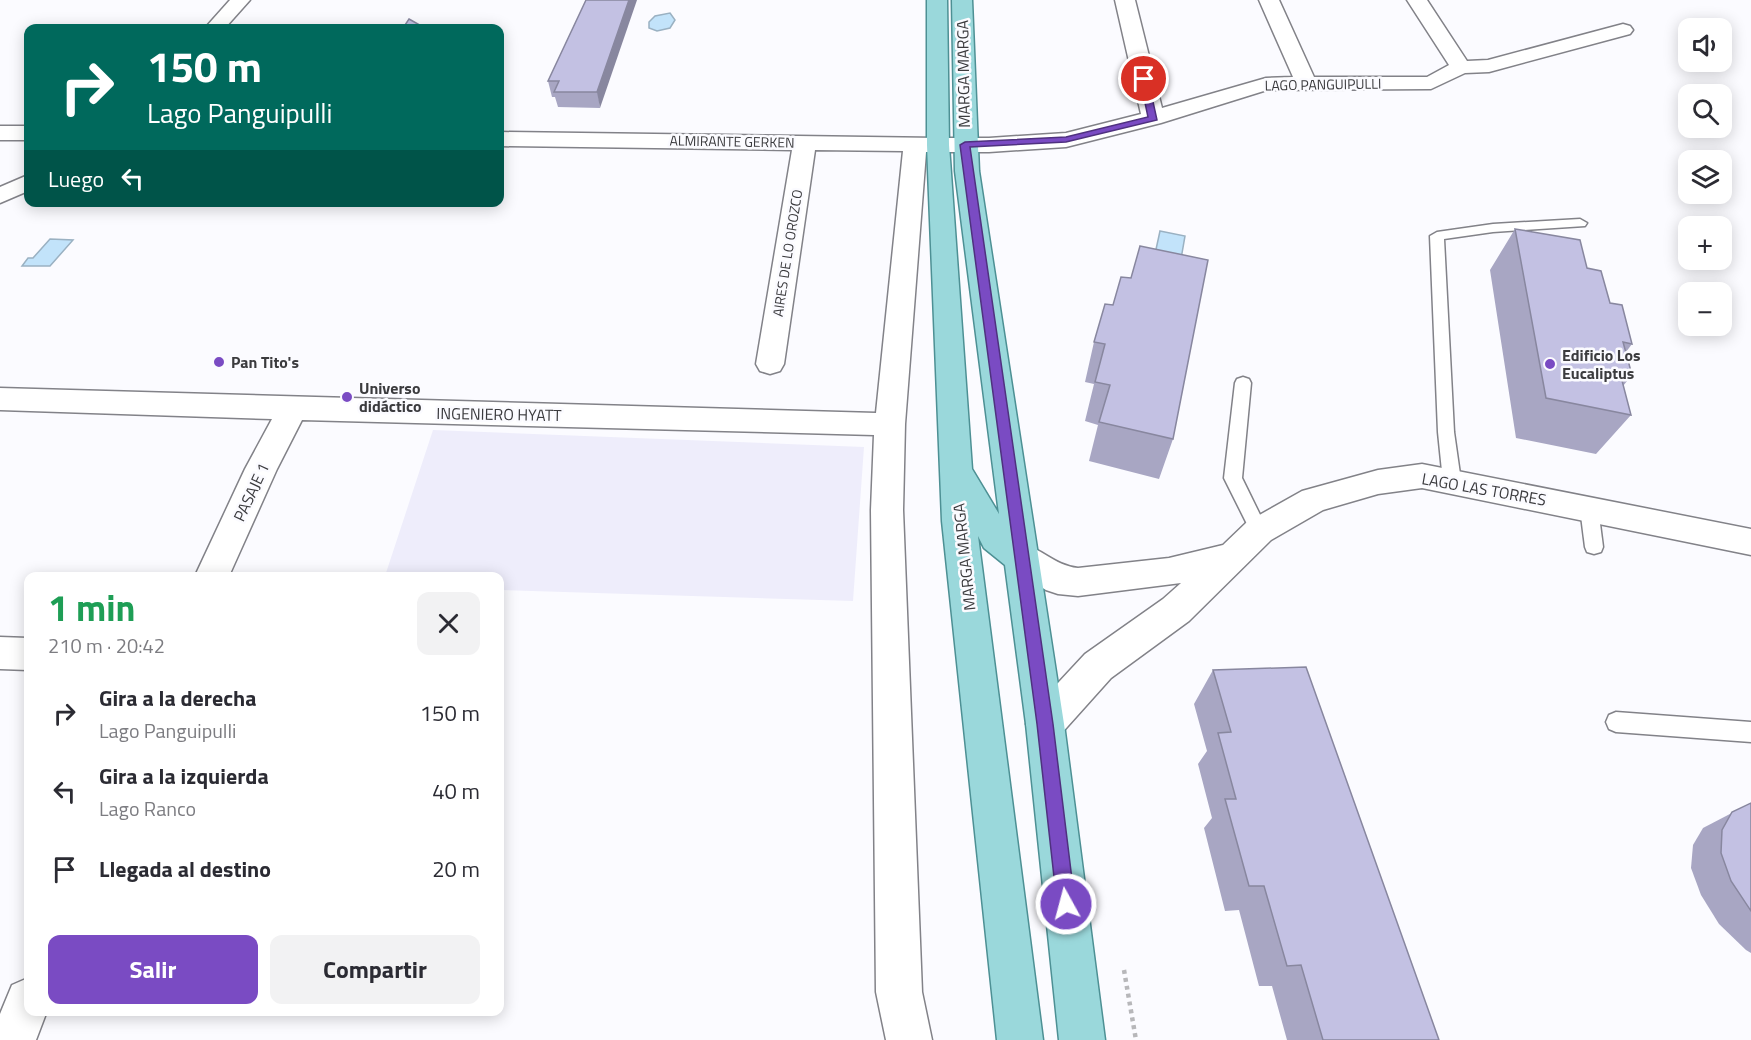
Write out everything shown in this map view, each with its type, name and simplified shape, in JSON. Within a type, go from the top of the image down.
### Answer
[{"type":"main road","name":"MARGA MARGA","points":[[937,0],[939,145],[959,521],[1020,1040]]},
{"type":"main road","name":"MARGA MARGA","points":[[962,0],[939,145],[1020,557],[1045,724],[1082,1040]]},
{"type":"main road","points":[[956,467],[996,538],[1020,557]]},
{"type":"street","points":[[218,24],[240,0]]},
{"type":"street","points":[[1125,0],[1153,118]]},
{"type":"street","points":[[1269,0],[1306,83]]},
{"type":"street","points":[[1417,0],[1461,67],[1489,66],[1623,30]]},
{"type":"street","name":"LAGO PANGUIPULLI","points":[[939,145],[1066,140],[1153,118],[1266,84],[1431,83],[1461,67]]},
{"type":"street","points":[[0,133],[24,134]]},
{"type":"street","name":"ALMIRANTE GERKEN","points":[[504,139],[939,145]]},
{"type":"street","name":"AIRES DE LO OROZCO","points":[[770,364],[805,142]]},
{"type":"street","name":"MARGA MARGA","points":[[909,1040],[899,992],[887,510],[890,424],[939,145]]},
{"type":"street","points":[[0,196],[24,184]]},
{"type":"street","name":"INGENIERO HYATT","points":[[0,399],[890,424]]},
{"type":"street","name":"PASAJE 1","points":[[214,572],[261,469],[292,409]]},
{"type":"street","name":"LAGO LAS TORRES","points":[[1045,724],[1098,666],[1176,610],[1260,531],[1313,500],[1378,482],[1422,476],[1589,508],[1751,543]]},
{"type":"street","name":"LAGO LAS TORRES","points":[[1020,557],[1058,580],[1078,582],[1169,572],[1234,555]]},
{"type":"street","points":[[0,653],[24,654]]},
{"type":"lane","points":[[1452,481],[1446,432],[1437,236],[1493,228],[1580,223]]},
{"type":"lane","points":[[1243,383],[1233,478],[1260,531]]},
{"type":"lane","points":[[1589,508],[1594,547]]},
{"type":"lane","points":[[1616,722],[1751,732]]},
{"type":"shaded area","points":[[433,430],[864,447],[853,601],[504,590],[504,572],[386,572]]},
{"type":"water","points":[[670,13],[675,20],[670,28],[657,31],[649,28],[649,22],[655,16]]},
{"type":"water","points":[[1160,231],[1185,236],[1181,259],[1155,254]]},
{"type":"water","points":[[50,239],[73,240],[50,266],[22,266],[28,258],[33,258]]},
{"type":"building","points":[[586,0],[629,0],[597,92],[554,92],[559,81],[548,81]]},
{"type":"building","points":[[409,19],[418,24],[406,24]]},
{"type":"building","points":[[1515,229],[1580,240],[1587,268],[1601,271],[1610,303],[1622,305],[1632,344],[1623,342],[1632,375],[1620,373],[1631,415],[1546,398]]},
{"type":"building","points":[[1140,246],[1208,260],[1173,439],[1099,422],[1110,385],[1095,382],[1105,344],[1094,342],[1105,304],[1113,305],[1121,277],[1131,278]]},
{"type":"building","points":[[1306,667],[1439,1040],[1323,1040],[1301,965],[1287,966],[1264,886],[1249,886],[1225,799],[1236,799],[1218,733],[1231,732],[1213,670]]},
{"type":"building","points":[[1751,803],[1751,911],[1731,881],[1721,853],[1722,830],[1732,812]]},
{"type":"place","name":"Pan Tito's","points":[[219,362]]},
{"type":"place","name":"Edificio Los Eucaliptus","points":[[1550,364]]},
{"type":"place","name":"Universo didáctico","points":[[347,397]]},
{"type":"route","points":[[1066,904],[1045,724],[1020,557],[965,145],[1066,140],[1153,118],[1144,79]]}]
